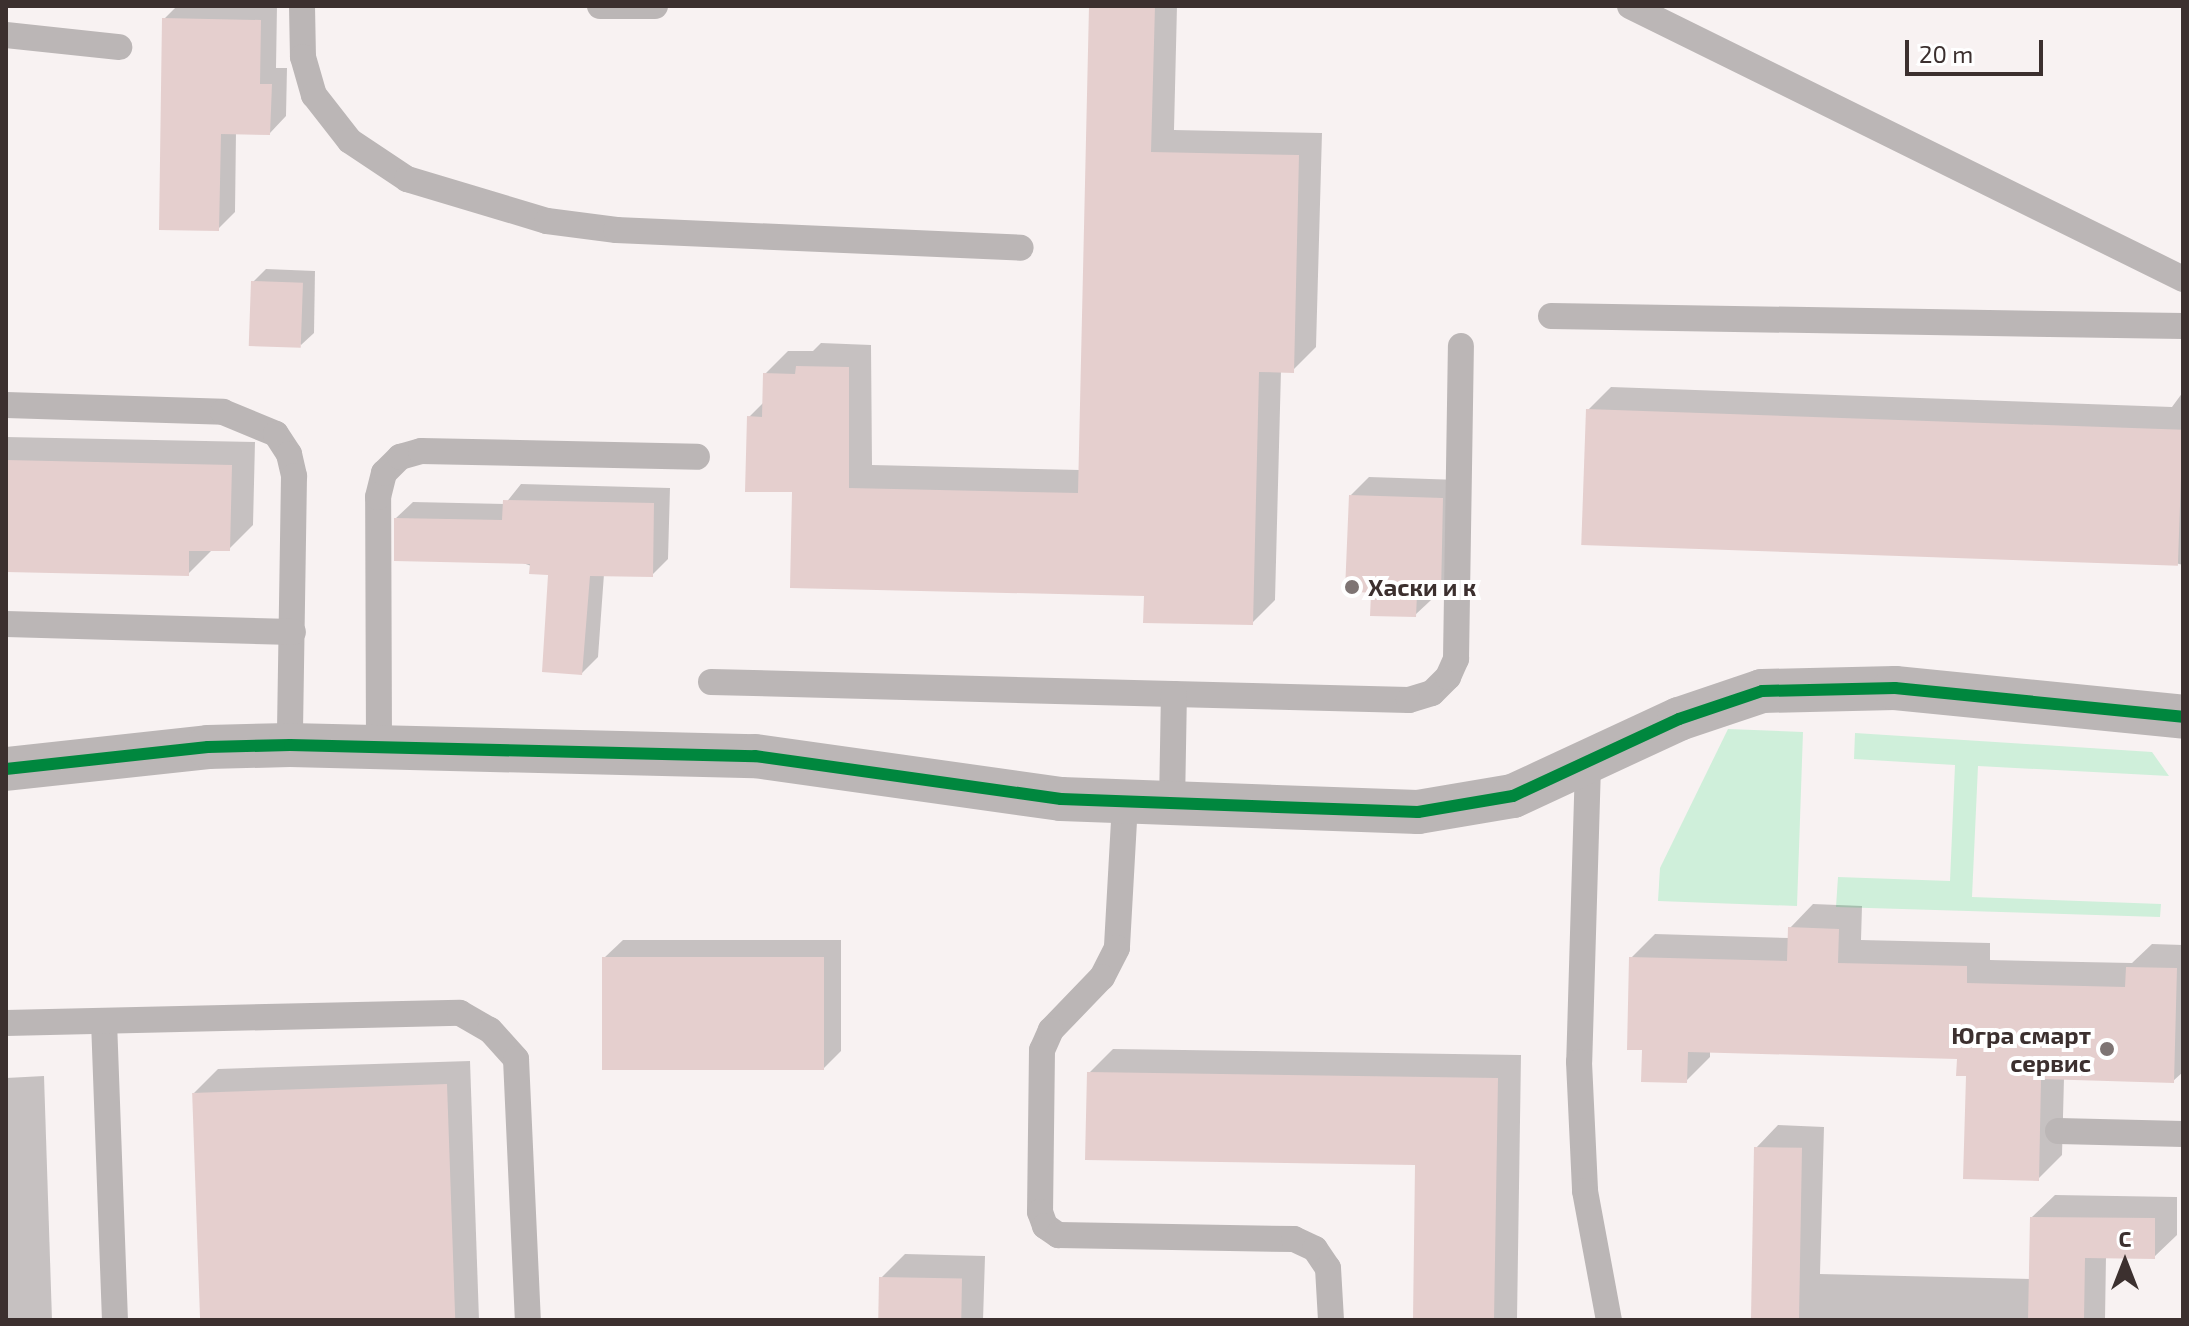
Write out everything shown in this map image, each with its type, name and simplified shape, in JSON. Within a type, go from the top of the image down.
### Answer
[{"type":"street","points":[[6,769],[208,747],[290,745],[755,756],[1003,792],[1125,803],[1418,812],[1464,808],[1513,796],[1588,765],[1679,719],[1762,691],[1816,686],[1895,688],[2183,717]]},
{"type":"lane","points":[[302,6],[303,57],[314,95],[350,141],[407,179],[547,221],[616,230],[1021,248]]},
{"type":"lane","points":[[600,6],[655,6]]},
{"type":"lane","points":[[1630,6],[2183,279]]},
{"type":"lane","points":[[6,35],[119,47]]},
{"type":"lane","points":[[1551,316],[2183,326]]},
{"type":"lane","points":[[711,682],[1409,700],[1432,693],[1448,677],[1456,659],[1461,346]]},
{"type":"lane","points":[[6,405],[223,412],[276,434],[289,454],[294,476],[290,745]]},
{"type":"lane","points":[[379,746],[378,497],[384,473],[400,457],[421,451],[697,457]]},
{"type":"lane","points":[[6,624],[293,632]]},
{"type":"lane","points":[[1172,805],[1174,694]]},
{"type":"lane","points":[[1588,765],[1579,1062],[1585,1191],[1609,1320]]},
{"type":"lane","points":[[1125,803],[1117,948],[1102,977],[1051,1030],[1042,1050],[1040,1212],[1045,1226],[1058,1235],[1294,1239],[1315,1249],[1328,1268],[1331,1320]]},
{"type":"lane","points":[[6,1023],[460,1013],[490,1030],[516,1059],[528,1320]]},
{"type":"lane","points":[[104,1021],[115,1320]]},
{"type":"lane","points":[[2058,1131],[2183,1134]]},
{"type":"green space","points":[[1728,729],[1803,732],[1797,906],[1658,901],[1660,868]]},
{"type":"green space","points":[[1855,733],[2152,752],[2169,776],[1978,766],[1972,897],[2161,904],[2160,917],[1836,907],[1838,877],[1950,881],[1955,765],[1854,759]]},
{"type":"building","points":[[1089,6],[1155,6],[1151,152],[1299,155],[1294,373],[1259,372],[1253,625],[1143,623],[1144,596],[790,588],[792,492],[745,492],[747,416],[762,417],[763,373],[795,374],[796,366],[849,367],[849,488],[1078,493]]},
{"type":"building","points":[[162,18],[261,20],[260,84],[272,84],[270,135],[221,134],[219,231],[159,230]]},
{"type":"building","points":[[251,281],[303,283],[301,348],[249,346]]},
{"type":"building","points":[[1586,409],[2183,430],[2178,566],[1581,545]]},
{"type":"building","points":[[6,460],[232,465],[230,551],[189,551],[189,576],[6,572]]},
{"type":"building","points":[[1349,495],[1443,498],[1441,595],[1417,594],[1416,617],[1370,616],[1371,593],[1345,591]]},
{"type":"building","points":[[503,500],[654,503],[653,577],[590,576],[582,675],[542,672],[548,575],[529,574],[530,564],[394,561],[394,518],[502,520]]},
{"type":"building","points":[[1788,927],[1839,929],[1838,963],[1967,966],[1967,983],[2125,987],[2126,967],[2177,968],[2174,1083],[2041,1079],[2039,1181],[1963,1179],[1966,1076],[1956,1076],[1957,1059],[1688,1052],[1687,1083],[1641,1082],[1642,1050],[1627,1050],[1629,957],[1787,961]]},
{"type":"building","points":[[602,957],[824,957],[824,1070],[602,1070]]},
{"type":"building","points":[[1087,1072],[1498,1078],[1494,1320],[1413,1320],[1415,1165],[1085,1160]]},
{"type":"building","points":[[447,1084],[455,1320],[200,1320],[192,1093]]},
{"type":"building","points":[[1754,1147],[1802,1148],[1799,1320],[1751,1320]]},
{"type":"building","points":[[2030,1217],[2155,1218],[2155,1259],[2085,1258],[2084,1320],[2028,1320]]},
{"type":"building","points":[[879,1277],[962,1278],[961,1320],[878,1320]]},
{"type":"cycle path","points":[[6,769],[208,747],[290,745],[755,756],[1061,799],[1418,812],[1513,796],[1679,719],[1762,691],[1895,688],[2183,717]]},
{"type":"place","name":"Хаски и к","points":[[1352,587]]},
{"type":"place","name":"Югра смарт сервис","points":[[2107,1049]]}]
